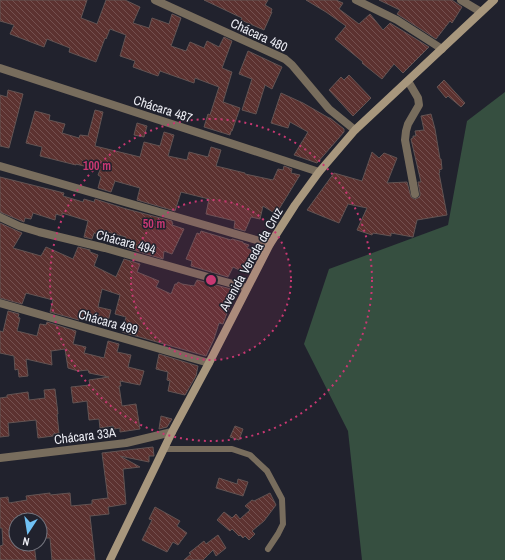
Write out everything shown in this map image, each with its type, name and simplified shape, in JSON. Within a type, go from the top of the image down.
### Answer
[{"type":"street","name":"Chácara 480","points":[[155,0],[285,59],[329,109],[355,130]]},
{"type":"street","points":[[356,0],[397,20],[442,49]]},
{"type":"street","points":[[461,0],[480,12]]},
{"type":"street","name":"Avenida Vereda da Cruz","points":[[110,560],[172,432],[247,288],[270,244],[295,205],[319,172],[355,130],[494,0]]},
{"type":"street","name":"Chácara 487","points":[[0,68],[319,172]]},
{"type":"street","points":[[408,81],[418,98],[419,105],[408,124],[406,131],[406,140],[415,194]]},
{"type":"street","points":[[0,166],[270,244]]},
{"type":"street","name":"Chácara 494","points":[[0,217],[19,226],[39,232],[105,248],[247,288]]},
{"type":"street","name":"Chácara 499","points":[[0,303],[209,363]]},
{"type":"street","name":"Chácara 33A","points":[[0,458],[126,443],[172,432]]},
{"type":"lane","points":[[164,449],[232,449],[250,455],[267,471],[282,499],[283,524],[268,549]]},
{"type":"green space","points":[[505,92],[505,560],[362,560],[348,431],[304,344],[329,269],[448,225],[467,121]]},
{"type":"building","points":[[0,0],[87,0],[81,18],[97,24],[106,0],[125,0],[140,7],[133,23],[149,28],[152,18],[169,24],[172,14],[181,18],[171,46],[186,51],[190,42],[204,48],[207,41],[219,47],[224,37],[232,41],[222,68],[232,72],[223,102],[240,108],[230,135],[204,127],[208,114],[210,115],[219,87],[195,78],[194,83],[160,71],[158,76],[133,67],[135,61],[120,56],[126,35],[110,29],[96,62],[69,52],[70,48],[47,39],[44,47],[10,34],[14,25],[0,21]]},
{"type":"building","points":[[204,0],[268,0],[265,5],[272,9],[272,12],[264,30],[241,20],[242,18]]},
{"type":"building","points":[[306,0],[336,0],[343,3],[339,9],[359,24],[370,14],[383,30],[390,23],[429,47],[403,73],[394,64],[382,79],[335,39],[346,26]]},
{"type":"building","points":[[379,0],[452,0],[462,7],[452,23],[450,21],[436,39],[397,14],[400,10]]},
{"type":"building","points":[[248,51],[282,67],[272,89],[265,85],[256,114],[242,110],[252,79],[239,74]]},
{"type":"building","points":[[349,75],[371,98],[353,116],[329,90],[341,77],[344,80]]},
{"type":"building","points":[[444,80],[465,103],[461,107],[448,96],[446,98],[437,87]]},
{"type":"building","points":[[8,90],[23,94],[9,148],[0,146],[0,95],[7,97]]},
{"type":"building","points":[[281,93],[330,118],[344,129],[344,132],[317,163],[294,155],[308,132],[290,122],[288,128],[271,123]]},
{"type":"building","points":[[95,110],[103,112],[95,146],[140,157],[144,142],[160,146],[164,132],[174,135],[168,156],[187,160],[189,152],[208,157],[211,147],[221,150],[216,166],[273,180],[278,169],[283,170],[284,166],[292,169],[291,173],[300,175],[276,214],[263,206],[260,219],[251,217],[245,231],[234,228],[235,221],[206,214],[209,199],[181,192],[175,211],[137,200],[140,188],[115,181],[111,192],[98,188],[101,177],[98,175],[100,170],[40,156],[42,147],[26,143],[35,111],[50,115],[49,120],[65,124],[62,133],[79,138],[80,135],[88,136]]},
{"type":"building","points":[[431,114],[441,159],[442,169],[439,170],[439,173],[447,215],[417,220],[413,237],[391,233],[391,236],[373,233],[372,235],[357,230],[367,208],[348,204],[339,223],[307,210],[334,173],[362,181],[372,152],[379,158],[384,153],[397,158],[387,183],[407,182],[411,197],[414,199],[418,198],[420,193],[418,182],[421,182],[411,139],[413,136],[416,136],[415,131],[424,130],[421,116]]},
{"type":"building","points":[[137,123],[147,126],[144,137],[134,135]]},
{"type":"building","points":[[0,177],[64,193],[63,196],[83,202],[84,199],[94,202],[95,199],[172,221],[172,225],[184,229],[172,254],[164,251],[163,259],[123,247],[126,237],[104,231],[103,235],[94,233],[92,239],[84,237],[88,221],[62,213],[62,216],[56,214],[55,220],[33,213],[31,219],[25,218],[24,222],[0,212]]},
{"type":"building","points":[[0,223],[22,233],[13,248],[41,256],[46,247],[73,259],[78,247],[90,250],[90,252],[98,255],[94,266],[116,277],[124,259],[140,264],[137,272],[159,281],[156,287],[171,294],[175,284],[178,282],[194,286],[197,280],[231,289],[226,306],[229,307],[223,324],[219,323],[214,339],[206,356],[122,332],[126,317],[115,314],[120,295],[102,289],[98,307],[111,310],[107,325],[80,318],[79,320],[50,312],[53,300],[26,293],[22,304],[0,298]]},
{"type":"building","points":[[201,231],[249,245],[247,248],[257,253],[250,263],[246,273],[233,267],[228,277],[191,266],[192,261],[186,259],[197,233],[200,234]]},
{"type":"building","points":[[8,311],[19,314],[18,317],[20,318],[17,331],[37,336],[40,324],[46,325],[47,322],[76,331],[73,344],[86,347],[84,353],[104,358],[108,341],[119,344],[117,352],[131,355],[128,367],[144,371],[140,385],[120,381],[121,386],[119,386],[122,406],[136,404],[140,429],[120,432],[120,428],[114,429],[113,426],[100,428],[99,419],[89,420],[87,401],[73,403],[71,387],[90,385],[89,380],[109,377],[89,373],[88,370],[78,371],[68,368],[65,349],[51,351],[52,365],[26,359],[28,376],[19,377],[18,369],[15,370],[14,356],[0,353],[0,331],[3,332]]},
{"type":"building","points":[[159,354],[198,366],[196,376],[185,395],[168,391],[170,381],[167,380],[168,372],[156,369]]},
{"type":"building","points":[[55,389],[59,433],[53,434],[53,436],[38,438],[36,420],[8,423],[9,436],[0,437],[0,398],[7,397],[7,395],[28,392],[29,400],[45,398],[44,390]]},
{"type":"building","points":[[161,416],[172,419],[167,427],[159,429]]},
{"type":"building","points":[[235,426],[243,429],[239,440],[230,437]]},
{"type":"building","points":[[153,447],[154,456],[149,456],[149,462],[120,456],[140,467],[123,469],[126,504],[108,507],[109,514],[90,516],[95,560],[52,560],[50,538],[48,538],[48,512],[8,512],[8,552],[35,552],[36,560],[0,560],[0,546],[3,545],[2,528],[0,528],[0,498],[8,497],[9,503],[27,500],[26,496],[50,493],[50,495],[70,493],[71,506],[92,504],[92,500],[108,498],[102,453]]},
{"type":"building","points":[[219,478],[237,484],[238,479],[248,482],[243,496],[216,488]]},
{"type":"building","points":[[270,493],[276,505],[264,521],[252,531],[255,534],[249,540],[245,536],[243,538],[240,535],[239,536],[232,529],[230,531],[217,520],[224,512],[232,518],[236,514],[240,519],[250,510],[245,506],[252,500],[254,501]]},
{"type":"building","points":[[155,507],[180,521],[177,526],[187,533],[178,545],[173,542],[167,552],[142,540],[152,520],[149,519]]},
{"type":"building","points":[[218,535],[226,548],[216,556],[213,550],[203,560],[184,560],[191,554],[189,553],[204,541],[206,544]]}]
